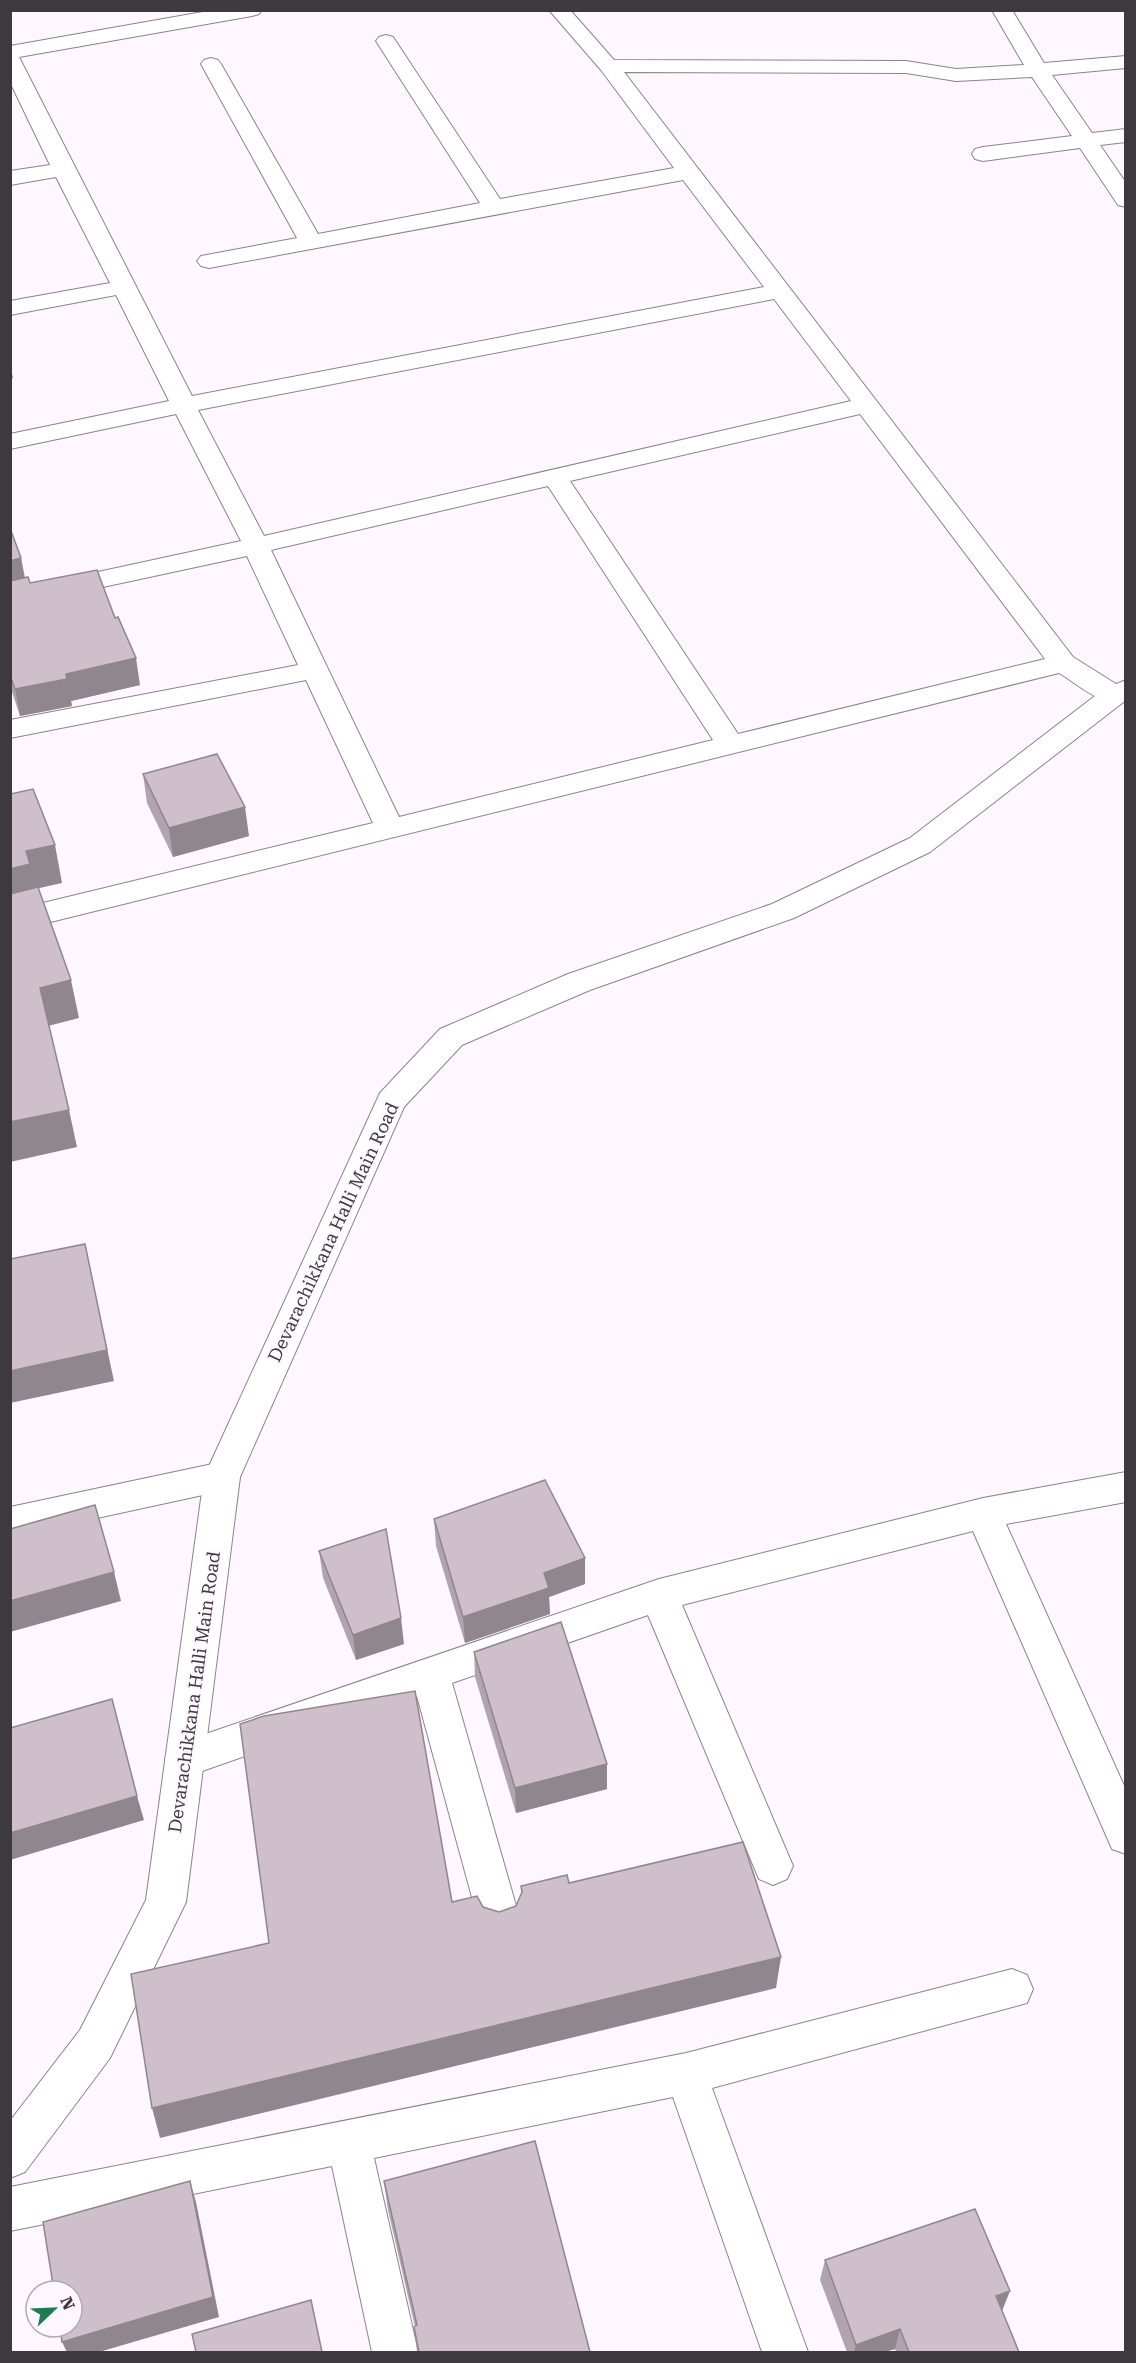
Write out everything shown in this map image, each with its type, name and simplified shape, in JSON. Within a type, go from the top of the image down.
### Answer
[{"type":"street","points":[[10,52],[252,10]]},
{"type":"street","points":[[559,10],[608,66],[1063,663],[1120,692]]},
{"type":"street","points":[[1002,10],[1038,70],[1125,199]]},
{"type":"street","points":[[386,41],[494,207]]},
{"type":"street","points":[[10,59],[63,169],[256,546],[390,829]]},
{"type":"street","points":[[608,66],[906,67],[956,75],[1125,62]]},
{"type":"street","points":[[211,64],[311,242]]},
{"type":"street","points":[[983,154],[1125,135]]},
{"type":"street","points":[[10,178],[63,169]]},
{"type":"street","points":[[208,261],[689,172]]},
{"type":"street","points":[[10,308],[124,287]]},
{"type":"street","points":[[10,442],[184,405],[779,291]]},
{"type":"street","points":[[10,598],[256,546],[866,405]]},
{"type":"street","points":[[555,477],[731,745]]},
{"type":"street","points":[[10,922],[1063,663]]},
{"type":"street","points":[[10,729],[315,670]]},
{"type":"street","name":"Devarachikkana Halli Main Road","points":[[10,2157],[95,2044],[166,1902],[222,1477],[391,1101],[451,1037],[579,982],[783,911],[920,846],[1120,692]]},
{"type":"street","points":[[10,1522],[222,1477]]},
{"type":"street","points":[[185,1759],[659,1595],[983,1513],[1125,1487]]},
{"type":"street","points":[[983,1513],[1125,1836]]},
{"type":"street","points":[[659,1595],[772,1866]]},
{"type":"street","points":[[430,1674],[500,1923]]},
{"type":"street","points":[[10,2209],[686,2074],[1012,1989]]},
{"type":"street","points":[[686,2074],[785,2352]]},
{"type":"street","points":[[349,2142],[395,2352]]},
{"type":"building","points":[[10,528],[21,558],[10,561]]},
{"type":"building","points":[[97,570],[115,618],[118,617],[136,658],[66,674],[67,679],[15,689],[10,675],[10,581],[28,577],[30,583]]},
{"type":"building","points":[[217,754],[245,807],[169,828],[143,774]]},
{"type":"building","points":[[33,789],[55,845],[26,851],[30,864],[10,869],[10,794]]},
{"type":"building","points":[[38,887],[71,980],[40,988],[69,1110],[10,1122],[10,894]]},
{"type":"building","points":[[85,1244],[107,1350],[10,1371],[10,1259]]},
{"type":"building","points":[[545,1480],[585,1558],[544,1573],[549,1588],[463,1617],[434,1519]]},
{"type":"building","points":[[95,1505],[114,1572],[10,1601],[10,1529]]},
{"type":"building","points":[[386,1529],[401,1618],[353,1635],[319,1551]]},
{"type":"building","points":[[561,1622],[607,1764],[515,1788],[474,1652]]},
{"type":"building","points":[[415,1691],[452,1902],[477,1896],[483,1907],[499,1912],[516,1906],[522,1892],[521,1886],[567,1875],[569,1883],[743,1842],[781,1957],[152,2108],[131,1974],[269,1943],[240,1724],[264,1716]]},
{"type":"building","points":[[112,1699],[137,1796],[10,1833],[10,1728]]},
{"type":"building","points":[[535,2141],[590,2352],[419,2352],[414,2327],[417,2325],[384,2181]]},
{"type":"building","points":[[190,2181],[213,2297],[84,2335],[84,2279],[52,2279],[43,2222]]},
{"type":"building","points":[[975,2209],[1010,2291],[996,2296],[1019,2352],[909,2352],[900,2329],[856,2345],[825,2260]]},
{"type":"building","points":[[311,2300],[322,2352],[196,2352],[192,2334]]}]
